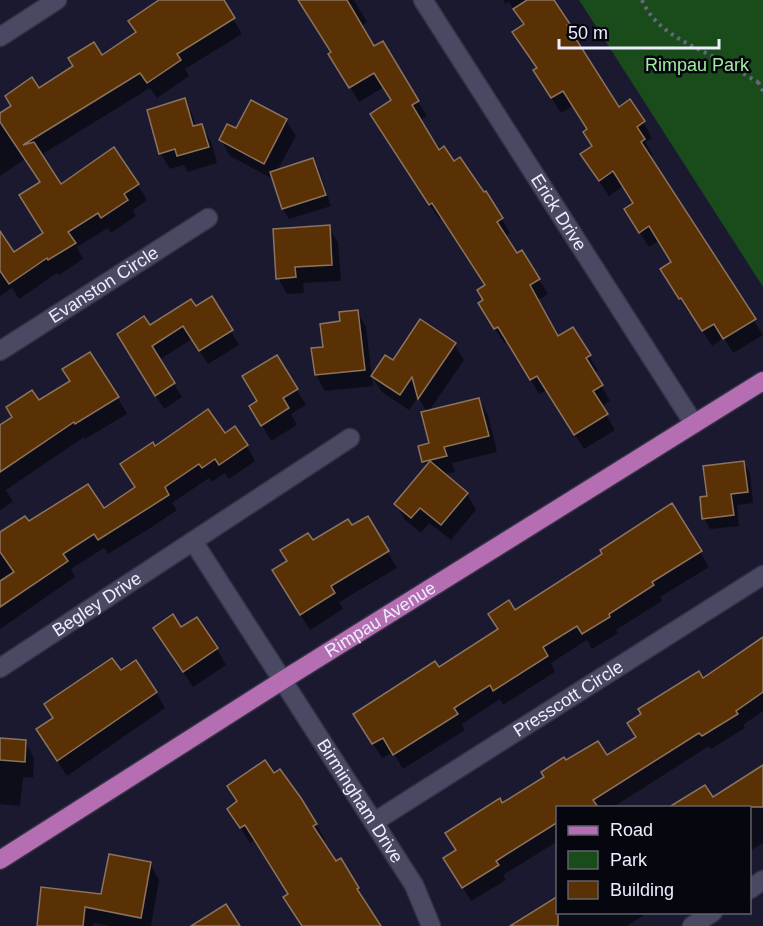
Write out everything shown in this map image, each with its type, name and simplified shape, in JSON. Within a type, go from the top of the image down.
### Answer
[{"type":"main road","name":"Rimpau Avenue","points":[[0,860],[283,680],[763,381]]},
{"type":"street","points":[[0,37],[57,0]]},
{"type":"street","name":"Erick Drive","points":[[423,0],[694,424]]},
{"type":"street","name":"Evanston Circle","points":[[0,351],[208,218]]},
{"type":"street","name":"Begley Drive","points":[[0,668],[351,438]]},
{"type":"street","name":"Birmingham Drive","points":[[193,541],[414,885],[431,926]]},
{"type":"street","name":"Presscott Circle","points":[[374,822],[763,575]]},
{"type":"street","points":[[692,926],[710,914]]},
{"type":"path","points":[[642,0],[648,14],[672,34],[761,82],[763,91]]},
{"type":"green space","name":"Rimpau Park","points":[[579,0],[763,0],[763,287]]},
{"type":"building","points":[[159,0],[224,0],[235,18],[177,54],[181,60],[147,83],[140,73],[23,145],[34,142],[61,184],[114,147],[139,184],[124,194],[128,200],[101,218],[98,213],[68,232],[76,243],[48,260],[47,258],[9,284],[0,271],[0,231],[14,252],[43,233],[19,195],[40,182],[0,122],[0,113],[11,106],[5,96],[32,77],[39,88],[73,66],[68,58],[94,42],[102,55],[136,32],[128,21]]},
{"type":"building","points":[[298,0],[347,0],[374,46],[383,41],[419,101],[412,105],[439,150],[444,146],[454,161],[460,157],[503,218],[497,222],[517,253],[522,250],[540,279],[530,285],[558,336],[573,327],[591,355],[586,358],[603,385],[593,391],[608,414],[574,435],[537,376],[530,380],[498,327],[494,329],[478,303],[483,300],[477,290],[485,285],[432,203],[429,205],[370,114],[391,100],[374,73],[349,88],[328,54],[331,52]]},
{"type":"building","points":[[527,0],[554,0],[570,24],[567,25],[619,107],[630,99],[645,121],[637,127],[645,139],[641,142],[756,319],[723,339],[714,324],[702,331],[681,298],[679,299],[660,269],[671,262],[649,226],[639,233],[624,209],[633,203],[613,171],[599,181],[580,154],[592,146],[583,132],[587,129],[563,91],[551,98],[533,70],[537,68],[512,32],[524,24],[513,9]]},
{"type":"building","points":[[185,98],[193,126],[202,124],[209,147],[177,156],[175,149],[159,154],[147,110]]},
{"type":"building","points":[[251,100],[287,119],[264,164],[219,140],[227,124],[236,128]]},
{"type":"building","points":[[313,158],[326,195],[282,209],[270,172]]},
{"type":"building","points":[[330,225],[332,265],[295,267],[296,277],[276,279],[273,229]]},
{"type":"building","points":[[212,296],[233,330],[199,351],[183,326],[152,346],[175,383],[155,396],[117,334],[144,316],[150,325],[191,299],[196,306]]},
{"type":"building","points":[[358,310],[365,370],[315,375],[311,348],[323,347],[320,324],[340,321],[339,312]]},
{"type":"building","points":[[420,319],[456,343],[418,399],[412,377],[400,395],[371,376],[385,355],[393,360]]},
{"type":"building","points":[[90,352],[119,397],[75,424],[74,422],[0,472],[0,425],[12,417],[6,407],[32,390],[39,400],[70,381],[62,369]]},
{"type":"building","points":[[277,355],[298,389],[283,398],[289,408],[261,426],[249,406],[257,401],[242,376]]},
{"type":"building","points":[[479,398],[489,436],[444,447],[447,456],[422,462],[418,446],[429,443],[421,412]]},
{"type":"building","points":[[208,409],[225,433],[235,426],[248,445],[219,465],[215,459],[202,468],[199,464],[165,487],[169,495],[98,540],[94,534],[63,554],[68,561],[0,607],[0,581],[14,572],[0,552],[0,532],[25,516],[29,521],[88,484],[104,508],[135,487],[120,464],[153,442],[155,446]]},
{"type":"building","points":[[430,461],[468,493],[441,525],[420,508],[411,518],[394,504]]},
{"type":"building","points":[[744,461],[748,492],[731,494],[734,515],[702,519],[700,497],[707,496],[703,466]]},
{"type":"building","points":[[672,503],[702,551],[652,582],[654,585],[582,634],[577,626],[543,647],[548,656],[493,691],[490,685],[454,708],[458,714],[393,755],[383,738],[372,744],[353,714],[435,661],[439,667],[498,629],[488,614],[509,600],[515,610],[602,554],[600,550]]},
{"type":"building","points":[[368,516],[389,551],[331,586],[335,593],[300,615],[272,570],[287,561],[280,550],[308,533],[313,540],[348,519],[352,525]]},
{"type":"building","points":[[173,614],[181,627],[197,617],[218,648],[183,672],[153,628]]},
{"type":"building","points":[[763,637],[763,692],[736,711],[738,714],[702,736],[699,733],[593,800],[597,806],[556,806],[556,823],[496,861],[499,865],[462,888],[443,858],[456,850],[445,833],[500,798],[502,803],[544,777],[541,772],[564,757],[566,760],[598,741],[607,755],[636,737],[627,723],[641,714],[638,709],[699,671],[703,678]]},
{"type":"building","points":[[112,658],[121,670],[136,660],[157,692],[57,761],[36,729],[53,718],[44,704]]},
{"type":"building","points":[[0,738],[26,740],[25,762],[0,760]]},
{"type":"building","points":[[265,760],[274,773],[280,769],[301,798],[317,824],[313,826],[336,861],[341,858],[359,888],[357,889],[381,926],[302,926],[283,897],[288,894],[245,825],[240,828],[227,809],[237,801],[227,786]]},
{"type":"building","points":[[763,765],[763,807],[671,806],[705,785],[713,797]]},
{"type":"building","points":[[109,854],[151,862],[141,918],[85,907],[83,926],[37,926],[41,887],[101,894]]},
{"type":"building","points":[[556,897],[558,926],[510,926]]},
{"type":"building","points":[[226,904],[240,926],[191,926]]}]
